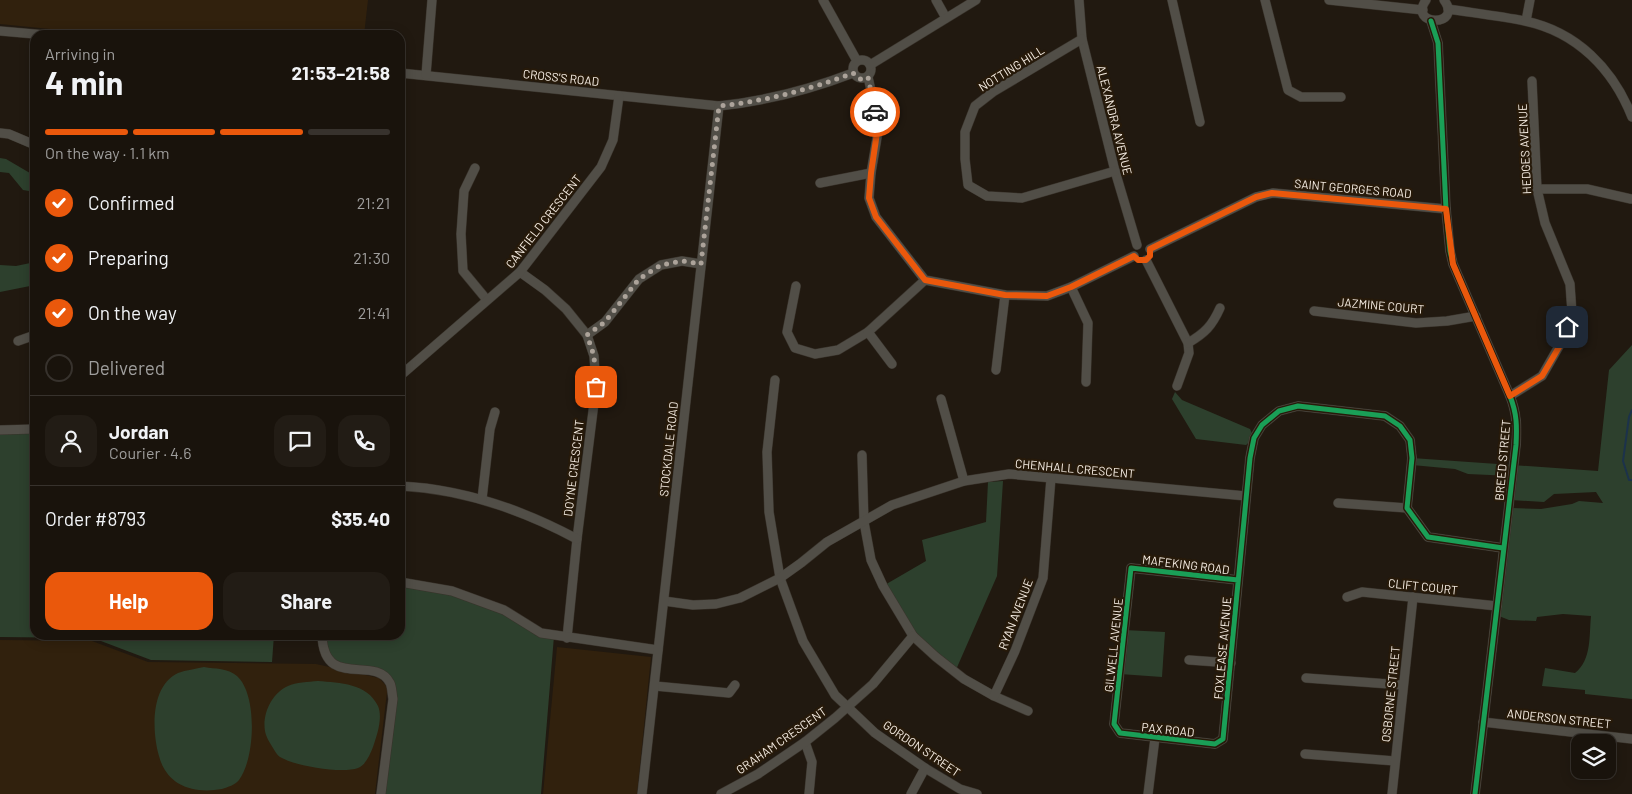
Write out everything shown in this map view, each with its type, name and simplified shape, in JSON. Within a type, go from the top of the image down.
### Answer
[{"type":"street","points":[[426,75],[432,0]]},
{"type":"street","points":[[823,0],[857,61]]},
{"type":"street","points":[[936,0],[946,18]]},
{"type":"street","points":[[870,65],[976,0]]},
{"type":"street","name":"ALEXANDRA AVENUE","points":[[1079,0],[1082,39],[1115,171],[1137,245]]},
{"type":"street","points":[[1172,0],[1200,122]]},
{"type":"street","points":[[1265,0],[1288,90],[1301,97],[1342,97]]},
{"type":"street","points":[[1329,0],[1423,10],[1426,0]]},
{"type":"street","points":[[1431,21],[1439,21],[1446,17],[1448,9],[1444,0]]},
{"type":"street","points":[[1526,21],[1530,0]]},
{"type":"street","points":[[1448,9],[1526,21],[1561,33],[1588,52],[1609,73],[1624,98],[1632,117]]},
{"type":"street","name":"BREED STREET","points":[[1423,10],[1425,17],[1431,21],[1438,43],[1446,209],[1453,264],[1516,411],[1517,431],[1475,794]]},
{"type":"street","points":[[1438,43],[1442,20]]},
{"type":"street","points":[[0,31],[30,34]]},
{"type":"street","name":"NOTTING HILL","points":[[1082,39],[993,92],[974,106],[965,132],[965,159],[968,185],[987,196],[1022,198],[1115,171]]},
{"type":"street","points":[[868,77],[860,79],[853,73],[853,66],[857,61],[865,60],[870,65],[871,72],[868,77],[878,126],[869,198],[876,217],[925,280],[1005,295],[1047,296],[1071,287],[1134,256]]},
{"type":"street","name":"CROSS'S ROAD","points":[[405,73],[719,106],[753,102],[789,94],[826,84],[853,73]]},
{"type":"street","name":"HEDGES AVENUE","points":[[1510,396],[1542,376],[1562,342],[1572,313],[1570,284],[1545,223],[1536,189],[1532,81]]},
{"type":"street","name":"CANFIELD CRESCENT","points":[[405,372],[520,272],[601,167],[613,140],[619,96]]},
{"type":"street","name":"STOCKDALE ROAD","points":[[642,794],[719,106]]},
{"type":"street","points":[[0,132],[30,142]]},
{"type":"street","points":[[475,168],[464,191],[461,234],[463,270],[487,300]]},
{"type":"street","points":[[820,183],[871,173]]},
{"type":"street","points":[[1536,189],[1587,189],[1631,199]]},
{"type":"street","name":"SAINT GEORGES ROAD","points":[[1150,249],[1256,197],[1272,193],[1446,209]]},
{"type":"street","points":[[1143,244],[1150,249],[1150,256],[1146,260],[1138,260],[1134,256],[1133,250],[1137,245],[1143,244]]},
{"type":"street","points":[[1146,260],[1188,343],[1189,353],[1177,386]]},
{"type":"street","points":[[587,335],[605,322],[639,279],[661,265],[682,261],[701,264]]},
{"type":"street","name":"DOYNE CRESCENT","points":[[520,272],[545,290],[566,309],[587,335],[594,356],[596,387],[577,538],[567,638]]},
{"type":"street","points":[[796,286],[787,332],[795,348],[815,354],[838,350],[868,332],[925,280]]},
{"type":"street","points":[[1071,287],[1088,323],[1086,382]]},
{"type":"street","points":[[996,370],[1005,295]]},
{"type":"street","points":[[1188,343],[1201,335],[1212,324],[1220,308]]},
{"type":"street","name":"JAZMINE COURT","points":[[1314,312],[1416,323],[1447,321],[1476,316]]},
{"type":"street","points":[[868,332],[892,364]]},
{"type":"street","points":[[18,341],[30,337]]},
{"type":"street","name":"GORDON STREET","points":[[775,380],[767,452],[768,512],[780,578],[803,641],[835,695],[875,733],[925,768],[960,789],[977,794]]},
{"type":"street","points":[[941,399],[964,481]]},
{"type":"street","name":"FOXLEASE AVENUE","points":[[1223,739],[1250,458],[1254,438],[1262,425],[1279,411],[1298,406],[1385,416],[1400,426],[1410,440],[1412,458],[1407,508]]},
{"type":"street","points":[[482,499],[490,429],[495,412]]},
{"type":"street","points":[[0,430],[30,429]]},
{"type":"street","points":[[862,455],[864,522],[871,560],[883,586],[913,636],[936,658],[964,679],[994,696],[1028,711]]},
{"type":"street","name":"CHENHALL CRESCENT","points":[[664,601],[693,605],[716,604],[740,598],[780,578],[801,564],[827,542],[892,505],[964,481],[1009,474],[1246,496]]},
{"type":"street","name":"RYAN AVENUE","points":[[994,696],[1015,651],[1043,578],[1051,478]]},
{"type":"street","points":[[405,487],[455,492],[482,499],[548,523],[577,538]]},
{"type":"street","points":[[1338,503],[1407,508],[1428,538],[1504,548]]},
{"type":"street","name":"MAFEKING ROAD","points":[[1131,568],[1238,580]]},
{"type":"street","name":"GILWELL AVENUE","points":[[1114,724],[1131,568]]},
{"type":"street","points":[[405,583],[452,591],[504,610],[541,634],[658,650]]},
{"type":"street","name":"CLIFT COURT","points":[[1347,597],[1362,592],[1497,606]]},
{"type":"street","name":"OSBORNE STREET","points":[[1392,794],[1413,597]]},
{"type":"street","name":"GRAHAM CRESCENT","points":[[721,794],[758,774],[835,718],[873,684],[913,636]]},
{"type":"street","points":[[323,640],[325,655],[335,666],[382,674],[391,684],[393,699],[381,794]]},
{"type":"street","points":[[1189,660],[1231,663]]},
{"type":"street","points":[[1306,678],[1403,685]]},
{"type":"street","points":[[655,686],[729,693],[735,685]]},
{"type":"street","name":"ANDERSON STREET","points":[[1482,722],[1632,738]]},
{"type":"street","name":"PAX ROAD","points":[[1114,724],[1120,733],[1155,738],[1215,744],[1223,739]]},
{"type":"street","points":[[1148,794],[1155,738]]},
{"type":"street","points":[[804,742],[812,762],[809,794]]},
{"type":"street","points":[[1305,754],[1395,761]]},
{"type":"street","points":[[911,794],[925,768]]},
{"type":"shaded area","points":[[0,0],[368,0],[365,30],[60,30],[0,24]]},
{"type":"shaded area","points":[[0,640],[92,641],[148,662],[316,664],[379,678],[387,687],[387,692],[375,794],[0,794]]},
{"type":"shaded area","points":[[557,647],[651,657],[637,794],[543,794]]},
{"type":"green space","points":[[0,158],[6,159],[30,173],[30,191],[23,190],[9,173],[0,172]]},
{"type":"green space","points":[[30,263],[30,286],[0,292],[0,265],[16,266]]},
{"type":"green space","points":[[1632,345],[1632,699],[1585,694],[1585,690],[1542,686],[1545,668],[1575,673],[1580,668],[1589,647],[1591,616],[1563,614],[1537,617],[1536,621],[1509,620],[1499,616],[1512,508],[1541,509],[1579,501],[1603,503],[1596,492],[1554,494],[1544,502],[1511,500],[1512,476],[1468,474],[1455,469],[1412,465],[1412,458],[1598,471],[1609,370]]},
{"type":"green space","points":[[1175,392],[1182,400],[1250,429],[1254,438],[1246,445],[1196,439],[1172,399]]},
{"type":"green space","points":[[30,429],[30,637],[0,637],[0,430]]},
{"type":"green space","points":[[1003,481],[997,576],[955,672],[913,636],[883,586],[926,561],[922,540],[986,522],[988,482]]},
{"type":"green space","points":[[405,583],[452,591],[554,636],[541,794],[381,794],[393,699],[382,674],[335,666],[324,640],[405,640]]},
{"type":"green space","points":[[1124,630],[1165,632],[1162,677],[1120,674]]},
{"type":"green space","points":[[98,640],[274,640],[272,662],[151,660]]},
{"type":"green space","points":[[204,667],[226,670],[237,676],[244,685],[251,712],[251,743],[244,770],[239,780],[233,785],[222,789],[191,789],[175,781],[168,775],[163,766],[155,735],[155,710],[162,688],[169,679],[178,673]]},
{"type":"green space","points":[[318,681],[344,684],[360,689],[373,698],[378,706],[380,721],[375,742],[367,759],[358,768],[330,770],[296,763],[280,757],[267,738],[264,724],[265,718],[269,705],[277,694],[282,689],[291,685]]},
{"type":"waterway","points":[[1632,410],[1629,417],[1623,461],[1629,480],[1632,480]]},
{"type":"cycle path","points":[[1431,21],[1438,43],[1446,209],[1450,251],[1453,264],[1510,396],[1516,426],[1516,445],[1475,794]]},
{"type":"cycle path","points":[[1238,580],[1131,568],[1114,724],[1120,733],[1215,744],[1223,739],[1250,458],[1254,438],[1262,425],[1279,411],[1298,406],[1385,416],[1400,426],[1410,440],[1412,458],[1407,508],[1428,537],[1503,548]]},
{"type":"way so far","points":[[596,387],[594,356],[587,335],[605,322],[639,279],[661,265],[682,261],[701,264],[719,106],[753,102],[789,94],[826,84],[853,73],[860,79],[868,77],[875,112]]},
{"type":"route","points":[[875,112],[878,126],[869,198],[876,217],[925,280],[1005,295],[1047,296],[1071,287],[1134,256],[1138,260],[1146,260],[1150,256],[1150,249],[1256,197],[1272,193],[1446,209],[1453,264],[1510,396],[1542,376],[1562,342],[1567,327]]}]
